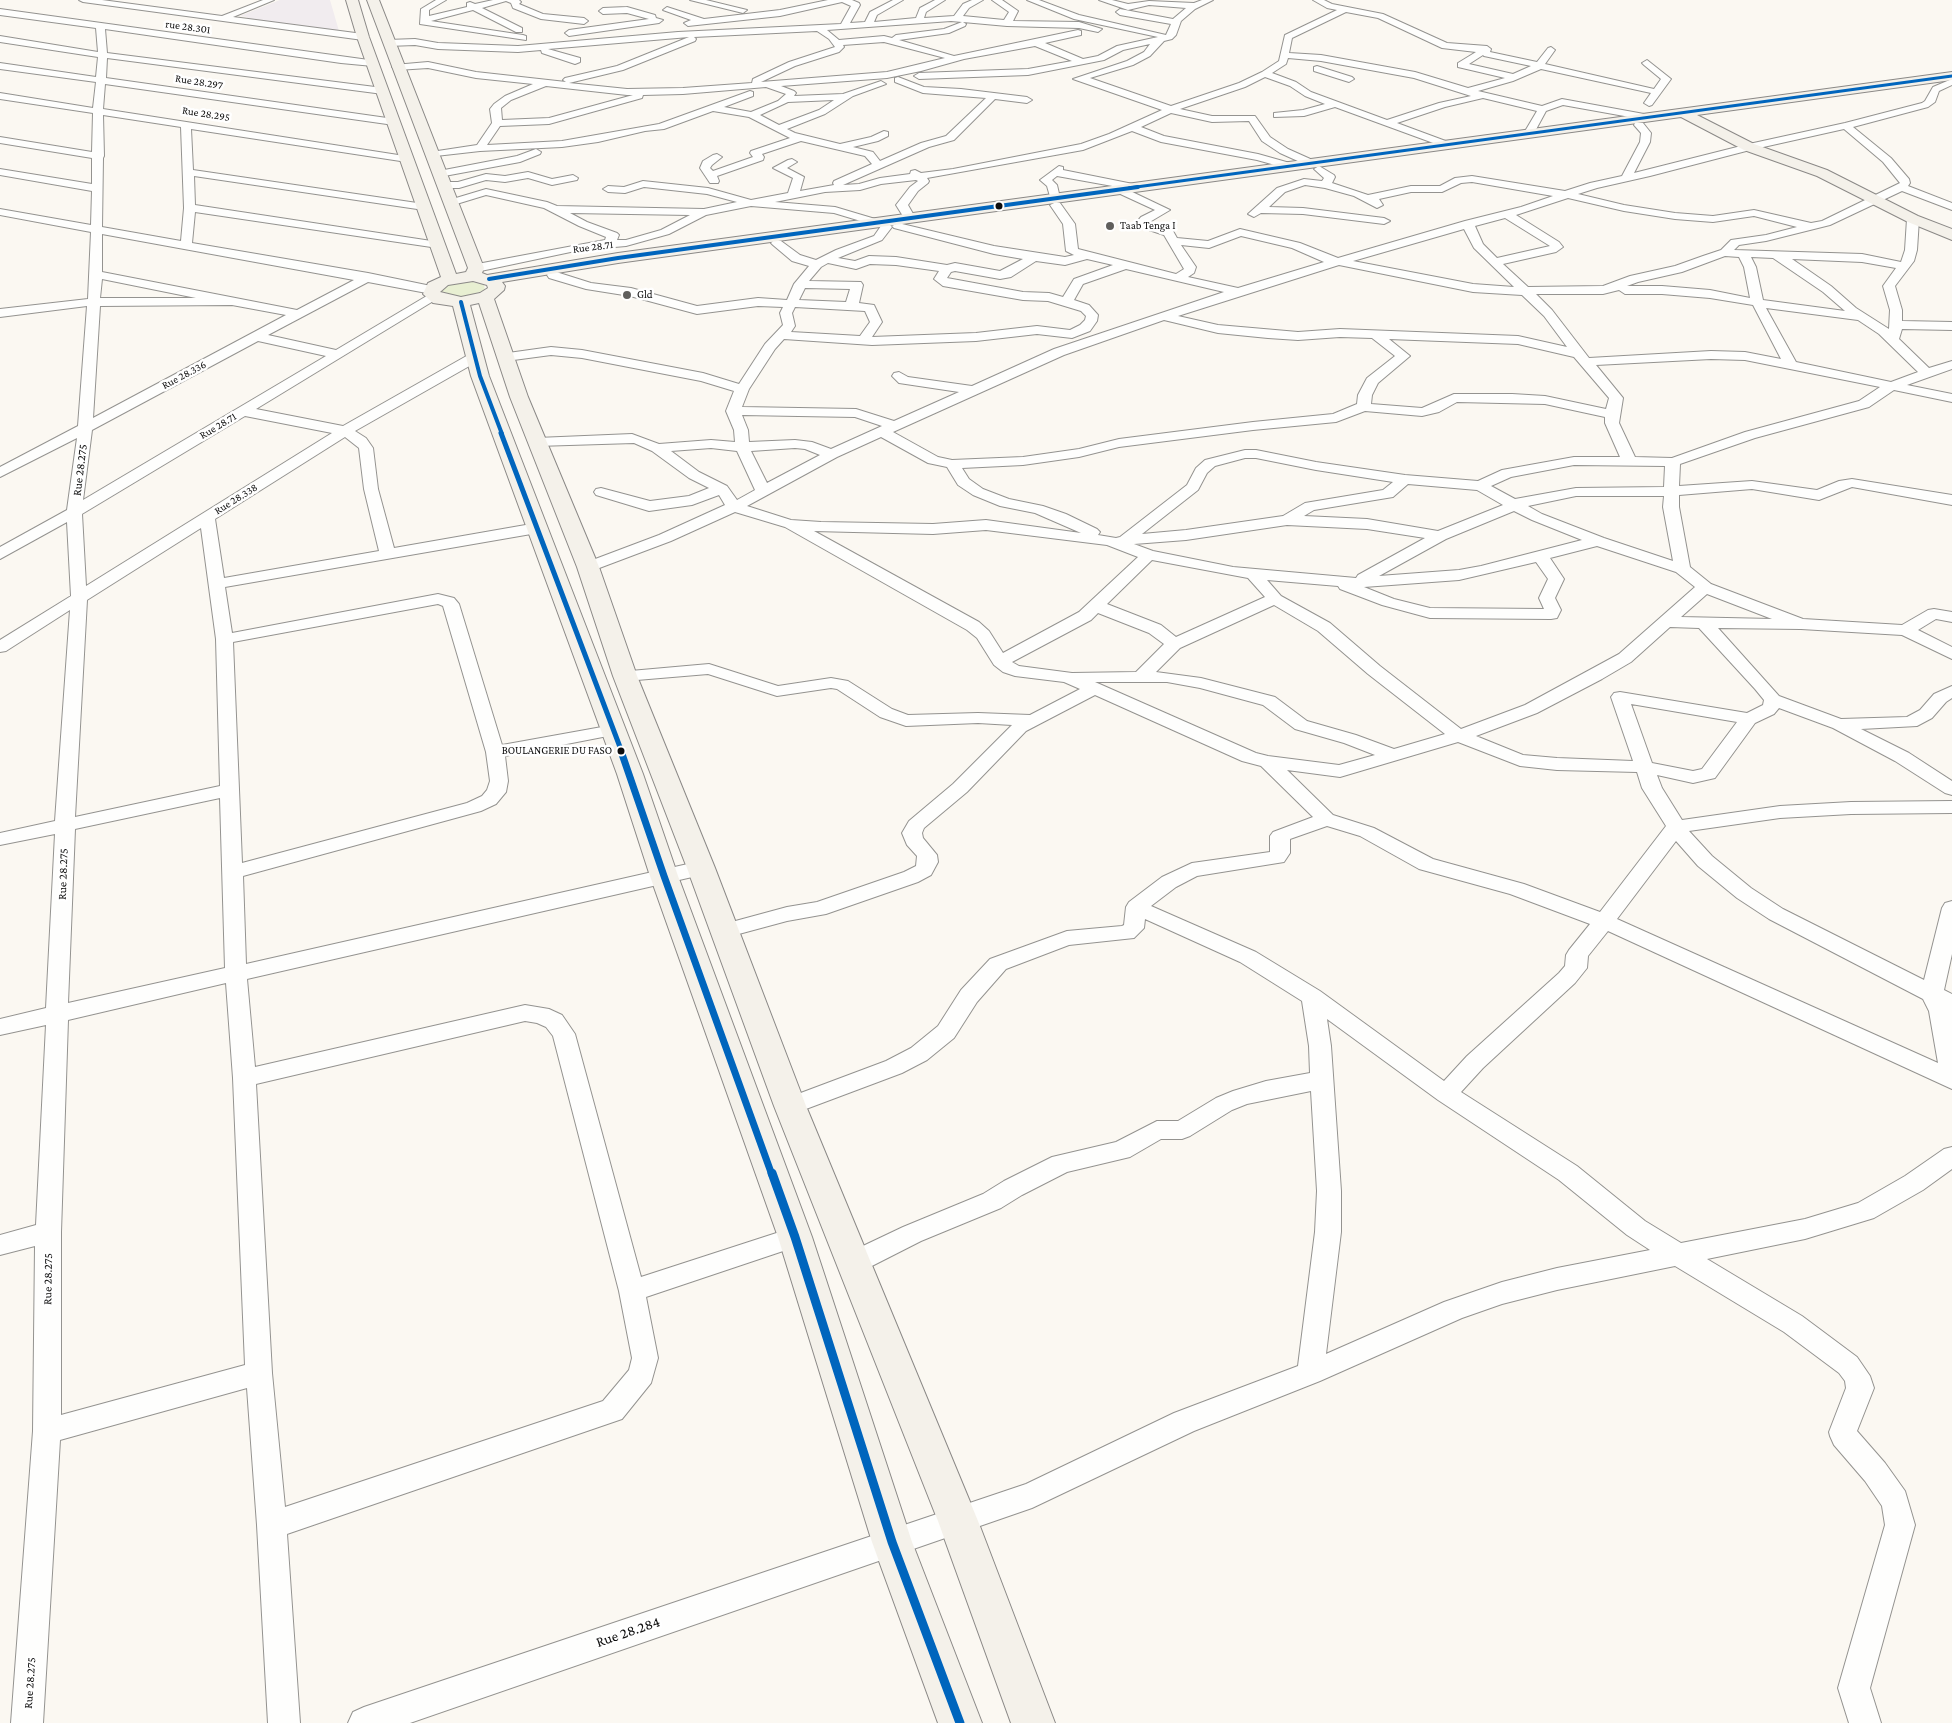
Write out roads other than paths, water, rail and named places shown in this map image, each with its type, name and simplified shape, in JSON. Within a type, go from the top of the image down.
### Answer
[{"type":"main road","points":[[352,0],[438,245],[466,286],[506,357],[537,442],[588,567],[625,676],[701,868],[790,1106],[958,1521],[1033,1723]]},
{"type":"main road","points":[[373,0],[450,203],[466,286],[475,357],[480,376],[630,774],[664,876],[795,1237],[892,1542],[960,1723]]},
{"type":"main road","points":[[1688,115],[1952,76]]},
{"type":"main road","points":[[466,286],[618,258],[688,248],[893,223],[1293,167],[1316,166],[1529,133],[1688,115],[1952,81]]},
{"type":"main road","points":[[1688,115],[1748,147],[1822,173],[1913,219],[1952,235]]},
{"type":"main road","points":[[1129,190],[1316,166],[1640,120]]},
{"type":"main road","points":[[466,286],[777,243],[893,223]]},
{"type":"street","points":[[83,0],[364,37]]},
{"type":"street","points":[[252,0],[268,1]]},
{"type":"street","points":[[430,0],[442,0]]},
{"type":"street","points":[[420,30],[426,9],[442,0]]},
{"type":"street","points":[[388,43],[475,6],[503,0]]},
{"type":"street","points":[[510,0],[516,2],[514,4],[516,6],[540,16],[593,16],[627,10],[659,20],[678,35]]},
{"type":"street","points":[[563,43],[564,36],[619,0]]},
{"type":"street","points":[[694,0],[763,15],[782,25],[787,31]]},
{"type":"street","points":[[677,25],[702,20],[787,12],[840,0]]},
{"type":"street","points":[[844,27],[856,4],[845,0]]},
{"type":"street","points":[[868,25],[873,14],[899,0]]},
{"type":"street","points":[[921,20],[919,17],[924,10],[941,0]]},
{"type":"street","points":[[957,18],[966,6],[979,0]]},
{"type":"street","points":[[996,0],[1014,12],[1007,23]]},
{"type":"street","points":[[1031,0],[1085,19],[1121,26],[1165,38]]},
{"type":"street","points":[[1103,0],[1128,7],[1149,3],[1194,6]]},
{"type":"street","points":[[1069,81],[1119,67],[1145,56],[1173,33],[1175,22],[1194,6],[1208,0]]},
{"type":"street","points":[[1317,0],[1326,5],[1345,10],[1380,16],[1445,46],[1487,50],[1539,66],[1657,92]]},
{"type":"street","points":[[202,26],[268,1]]},
{"type":"street","points":[[460,2],[475,6],[519,30]]},
{"type":"street","points":[[667,10],[702,20]]},
{"type":"street","points":[[557,209],[704,212],[793,194],[825,189],[862,187],[880,181],[951,172],[1066,151],[1096,143],[1169,110],[1242,85],[1265,74],[1283,59],[1288,37],[1345,10]]},
{"type":"street","name":"rue 28.301","points":[[0,12],[373,63]]},
{"type":"street","points":[[1085,19],[1107,12],[1175,22]]},
{"type":"street","points":[[420,30],[438,46],[532,48],[563,43],[678,35],[819,29],[957,18],[1007,23],[1080,25],[1098,29]]},
{"type":"street","points":[[819,29],[839,43],[946,31],[971,19]]},
{"type":"street","points":[[569,33],[659,20]]},
{"type":"street","points":[[508,36],[530,25]]},
{"type":"street","name":"Rue 28.275","points":[[27,1723],[46,1430],[48,1232],[65,824],[79,597],[74,512],[85,428],[96,274],[96,188],[99,156],[98,111],[104,55],[100,26]]},
{"type":"street","points":[[778,129],[822,112],[846,96],[895,79],[911,71],[954,58],[1121,26]]},
{"type":"street","points":[[158,44],[193,30]]},
{"type":"street","points":[[420,30],[498,34],[563,43]]},
{"type":"street","points":[[478,47],[498,34]]},
{"type":"street","points":[[480,148],[497,123],[494,109],[508,98],[550,83],[620,68],[678,46],[702,34]]},
{"type":"street","points":[[627,92],[700,90],[922,76],[1019,73],[1082,62],[1106,56],[1124,47],[1165,38]]},
{"type":"street","points":[[0,39],[104,55],[383,91]]},
{"type":"street","points":[[884,39],[954,58]]},
{"type":"street","points":[[751,86],[767,74],[804,59],[836,50],[840,47],[839,43]]},
{"type":"street","points":[[1036,43],[1082,62]]},
{"type":"street","points":[[532,48],[577,60],[560,65]]},
{"type":"street","points":[[124,57],[141,50]]},
{"type":"street","points":[[1487,50],[1461,65],[1516,77]]},
{"type":"street","points":[[1467,92],[1516,77],[1539,66],[1551,50]]},
{"type":"street","points":[[1283,59],[1321,58],[1415,75],[1453,85],[1467,92],[1543,109],[1562,102],[1640,120]]},
{"type":"street","points":[[1283,59],[1349,79]]},
{"type":"street","points":[[1640,120],[1666,80],[1647,63]]},
{"type":"street","points":[[397,67],[428,65],[476,75],[627,92],[752,115],[799,138],[870,155],[878,164]]},
{"type":"street","name":"Rue 28.297","points":[[1,67],[394,122]]},
{"type":"street","points":[[911,71],[922,76]]},
{"type":"street","points":[[533,81],[544,72]]},
{"type":"street","points":[[1095,74],[1186,104]]},
{"type":"street","points":[[1265,74],[1285,80],[1308,94],[1447,145]]},
{"type":"street","points":[[1082,78],[1169,110],[1204,118],[1252,118],[1266,139],[1284,151],[1316,166],[1330,177],[1326,185]]},
{"type":"street","points":[[895,79],[923,90],[961,92],[1027,100]]},
{"type":"street","points":[[588,567],[665,538],[734,507],[832,454],[1059,352],[1163,316],[1340,262],[1400,234],[1469,223],[1507,214],[1594,185],[1748,147],[1846,126],[1925,105],[1930,102],[1931,96],[1936,89],[1952,81]]},
{"type":"street","points":[[431,155],[480,148],[588,141],[660,126],[771,85],[791,93],[787,99]]},
{"type":"street","points":[[1936,89],[1952,93]]},
{"type":"street","points":[[1336,104],[1337,92]]},
{"type":"street","points":[[497,123],[549,121],[642,95]]},
{"type":"street","name":"Rue 28.295","points":[[0,96],[407,159]]},
{"type":"street","points":[[752,115],[787,99],[846,96]]},
{"type":"street","points":[[1387,123],[1442,105],[1483,96]]},
{"type":"street","points":[[825,189],[878,164],[932,142],[950,138],[992,97]]},
{"type":"street","points":[[1277,115],[1304,113],[1336,104]]},
{"type":"street","points":[[1529,133],[1543,109]]},
{"type":"street","points":[[1626,178],[1645,142],[1646,133],[1640,120]]},
{"type":"street","points":[[186,124],[190,208],[186,246]]},
{"type":"street","points":[[1713,219],[1732,234],[1761,239],[1826,224],[1902,187],[1905,183],[1904,179],[1893,166],[1846,126]]},
{"type":"street","points":[[1132,127],[1161,139],[1258,157],[1293,167]]},
{"type":"street","points":[[838,147],[874,139],[884,134]]},
{"type":"street","points":[[711,174],[759,157],[754,153],[799,138]]},
{"type":"street","points":[[0,140],[99,156]]},
{"type":"street","points":[[441,179],[525,158],[546,145]]},
{"type":"street","points":[[1066,151],[1076,157],[1045,181],[1052,185],[1055,201],[1069,224],[1071,249],[1125,265],[1239,292]]},
{"type":"street","points":[[708,191],[715,183],[711,174],[705,168],[707,163],[717,157]]},
{"type":"street","points":[[763,491],[742,447],[741,430],[734,411],[742,389],[770,347],[789,326],[786,314],[800,284],[821,261],[878,238],[893,223],[914,189],[924,181],[894,158]]},
{"type":"street","points":[[792,162],[778,168],[799,178],[793,194]]},
{"type":"street","points":[[0,172],[96,188]]},
{"type":"street","points":[[187,172],[424,208]]},
{"type":"street","points":[[1056,172],[1129,190],[1163,209],[1162,212],[1145,218],[1141,224],[1167,232],[1190,267],[1190,270],[1178,278]]},
{"type":"street","points":[[459,185],[486,177],[505,179],[528,175],[552,182],[574,178]]},
{"type":"street","points":[[1368,198],[1411,189],[1442,189],[1464,178],[1568,195],[1648,212],[1713,219],[1754,213],[1812,227]]},
{"type":"street","points":[[441,179],[557,209],[583,224],[613,234],[609,243],[618,258]]},
{"type":"street","points":[[1172,242],[1209,245],[1240,232],[1244,227],[1243,223],[1278,192],[1304,182],[1326,185],[1376,202],[1384,221],[1400,234]]},
{"type":"street","points":[[608,189],[623,190],[643,184],[708,191],[751,202],[835,210],[893,223],[986,248],[1034,257],[1065,261],[1087,255]]},
{"type":"street","points":[[1902,187],[1952,207]]},
{"type":"street","points":[[667,212],[674,198],[685,189]]},
{"type":"street","points":[[450,203],[486,192]]},
{"type":"street","points":[[633,201],[656,200]]},
{"type":"street","points":[[190,208],[438,245]]},
{"type":"street","points":[[1258,210],[1303,211],[1384,221]]},
{"type":"street","name":"Rue 28.71","points":[[0,554],[74,512],[338,354],[466,286],[609,243],[626,243],[673,229],[704,212]]},
{"type":"street","points":[[1494,262],[1552,250],[1557,247],[1507,214]]},
{"type":"street","points":[[1,216],[96,230],[368,277],[466,286]]},
{"type":"street","points":[[1893,339],[1896,325],[1896,310],[1888,286],[1904,266],[1911,250],[1913,219]]},
{"type":"street","points":[[1469,223],[1475,243],[1528,291],[1548,312],[1582,358],[1616,398],[1612,423],[1629,460]]},
{"type":"street","points":[[673,229],[688,248]]},
{"type":"street","points":[[1240,232],[1296,245],[1319,256],[1340,262],[1477,288],[1528,291],[1662,290],[1702,293],[1862,317]]},
{"type":"street","points":[[1725,252],[1732,234]]},
{"type":"street","points":[[777,243],[796,258],[856,265],[864,261],[911,262],[947,269],[957,267],[1003,274],[1014,270],[1034,257]]},
{"type":"street","points":[[1603,290],[1634,279],[1678,269],[1725,252],[1862,258],[1904,266]]},
{"type":"street","points":[[1743,254],[1751,272],[1757,302],[1791,365]]},
{"type":"street","points":[[1776,255],[1827,289],[1845,306],[1893,339],[1926,373]]},
{"type":"street","points":[[1065,261],[1081,280]]},
{"type":"street","points":[[856,265],[864,280]]},
{"type":"street","points":[[1067,302],[1076,284],[1081,280],[1125,265]]},
{"type":"street","points":[[947,269],[940,279],[942,281],[1023,296],[1049,297],[1085,308],[1092,315],[1091,321],[1072,334],[1059,352]]},
{"type":"street","points":[[96,274],[298,314]]},
{"type":"street","points":[[553,275],[590,286],[631,292],[698,310],[758,302],[852,305],[870,308],[876,322],[863,341]]},
{"type":"street","name":"Rue 28.336","points":[[0,473],[368,277]]},
{"type":"street","points":[[800,284],[864,280]]},
{"type":"street","points":[[852,305],[864,280]]},
{"type":"street","points":[[0,313],[93,302],[232,301]]},
{"type":"street","points":[[1163,316],[1218,329],[1268,334],[1298,336],[1332,333],[1518,340],[1582,358],[1745,356],[1952,398]]},
{"type":"street","points":[[1896,325],[1952,326]]},
{"type":"street","points":[[781,335],[816,336],[830,339],[863,341],[958,338],[1037,330],[1072,334]]},
{"type":"street","points":[[1363,407],[1366,403],[1365,395],[1372,381],[1403,356],[1376,335]]},
{"type":"street","points":[[257,337],[338,354]]},
{"type":"street","points":[[506,357],[551,351],[582,354],[703,377],[742,389]]},
{"type":"street","name":"Rue 28.338","points":[[0,647],[345,431],[475,357]]},
{"type":"street","points":[[1480,486],[1507,473],[1574,461],[1629,460],[1673,462],[1750,435],[1864,404],[1891,386],[1952,365]]},
{"type":"street","points":[[899,376],[904,380],[972,390]]},
{"type":"street","points":[[734,411],[856,413],[887,428],[933,460],[952,464],[1023,461],[1080,454],[1119,443],[1253,426],[1323,420],[1342,416],[1363,407],[1422,412],[1434,409],[1454,398],[1544,400],[1612,414]]},
{"type":"street","points":[[243,411],[345,431],[361,441],[366,448],[371,489],[387,553]]},
{"type":"street","points":[[537,442],[632,438],[657,448],[694,475],[722,489],[734,507],[790,524],[821,527],[924,528],[986,525],[1117,541],[1186,536],[1287,520],[1367,524],[1440,536]]},
{"type":"street","points":[[657,448],[719,444],[742,447],[807,445],[832,454]]},
{"type":"street","points":[[1117,541],[1193,487],[1201,471],[1210,463],[1229,457],[1256,454],[1316,466],[1405,479],[1480,486],[1537,517],[1598,541],[1682,570],[1705,587],[1802,624]]},
{"type":"street","points":[[1673,462],[1673,522],[1682,570]]},
{"type":"street","points":[[952,464],[963,482],[978,492],[1005,502],[1038,509],[1061,517],[1149,555],[1217,570],[1356,583],[1470,574],[1598,541]]},
{"type":"street","points":[[1287,520],[1310,506],[1388,494],[1405,479]]},
{"type":"street","points":[[1356,583],[1440,536],[1482,518],[1504,512],[1514,504],[1576,492],[1672,491],[1752,485],[1819,495],[1844,484],[1852,483],[1952,500]]},
{"type":"street","points":[[601,492],[649,506],[692,500],[722,489]]},
{"type":"street","points":[[207,517],[224,639],[236,973],[244,1078],[259,1373],[272,1525],[284,1723]]},
{"type":"street","points":[[790,524],[973,626],[983,635],[1000,661],[1015,671],[1068,677],[1167,677],[1201,683],[1270,701],[1300,725],[1350,738],[1392,755]]},
{"type":"street","points":[[217,584],[537,528]]},
{"type":"street","points":[[1000,661],[1080,619],[1149,555]]},
{"type":"street","points":[[1330,580],[1388,602],[1430,613],[1551,614],[1553,610],[1547,598],[1556,579],[1540,556]]},
{"type":"street","points":[[1252,573],[1275,599],[1324,626],[1374,670],[1460,736],[1520,760],[1557,764],[1646,767],[1693,777],[1708,774],[1750,719],[1768,710],[1773,700]]},
{"type":"street","points":[[1068,677],[1249,757],[1268,762],[1340,771],[1460,736],[1531,709],[1630,655],[1705,587]]},
{"type":"street","points":[[224,639],[438,599],[448,601],[451,604],[495,752],[500,781],[496,792],[489,800],[474,807],[233,872]]},
{"type":"street","points":[[1142,676],[1174,644],[1275,599]]},
{"type":"street","points":[[1096,606],[1155,629],[1174,644]]},
{"type":"street","points":[[1905,630],[1934,614],[1952,617]]},
{"type":"street","points":[[1665,622],[1802,624],[1905,630],[1952,654]]},
{"type":"street","points":[[1703,622],[1762,685],[1773,700],[1839,724],[1902,757],[1952,789]]},
{"type":"street","points":[[625,676],[708,669],[777,691],[831,683],[842,685],[886,713],[906,721],[978,718],[1032,720]]},
{"type":"street","points":[[1596,675],[1620,697],[1652,788],[1687,843],[1705,861],[1758,903],[1952,1004]]},
{"type":"street","points":[[724,931],[787,914],[819,909],[911,877],[924,870],[928,862],[927,855],[914,840],[912,833],[914,828],[960,788],[1020,727],[1094,689]]},
{"type":"street","points":[[1839,724],[1911,722],[1926,714],[1940,698],[1952,691]]},
{"type":"street","points":[[1620,697],[1750,719]]},
{"type":"street","points":[[495,752],[613,730]]},
{"type":"street","points":[[1268,762],[1326,819],[1366,832],[1426,864],[1517,889],[1603,921],[1951,1080]]},
{"type":"street","points":[[0,839],[229,790]]},
{"type":"street","points":[[1446,1094],[1475,1062],[1564,982],[1576,968],[1577,955],[1636,882],[1676,827],[1780,812],[1851,808],[1952,807]]},
{"type":"street","points":[[790,1106],[894,1068],[929,1047],[946,1032],[970,996],[998,964],[1067,938],[1127,933],[1134,928],[1136,907],[1169,882],[1192,870],[1277,857],[1280,853],[1280,836],[1326,819]]},
{"type":"street","points":[[0,1027],[701,868]]},
{"type":"street","points":[[1136,907],[1248,957],[1312,997],[1446,1094],[1568,1174],[1636,1228],[1792,1324],[1848,1365],[1857,1376],[1860,1388],[1843,1432],[1844,1436],[1875,1472],[1895,1501],[1900,1525],[1854,1688],[1865,1723]]},
{"type":"street","points":[[1951,1080],[1940,1011],[1932,994],[1952,908]]},
{"type":"street","points":[[1310,1373],[1328,1232],[1329,1191],[1320,1046],[1312,997]]},
{"type":"street","points":[[244,1078],[525,1013],[541,1015],[554,1021],[564,1034],[632,1291],[645,1358],[642,1375],[612,1410],[272,1525]]},
{"type":"street","points":[[853,1264],[912,1234],[992,1201],[1061,1164],[1122,1150],[1157,1130],[1182,1130],[1224,1104],[1240,1097],[1266,1090],[1322,1080]]},
{"type":"street","name":"Rue 28.284","points":[[364,1723],[1032,1495],[1184,1422],[1310,1373],[1453,1310],[1502,1292],[1557,1279],[1805,1229],[1865,1210],[1914,1183],[1952,1156]]},
{"type":"street","points":[[0,1246],[48,1232]]},
{"type":"street","points":[[632,1291],[795,1237]]},
{"type":"street","points":[[46,1430],[259,1373]]},
{"type":"place","name":"Taab Tenga I","points":[[1110,226]]},
{"type":"place","name":"Gld","points":[[627,295]]},
{"type":"place","name":"BOULANGERIE DU FASO","points":[[621,751]]}]
